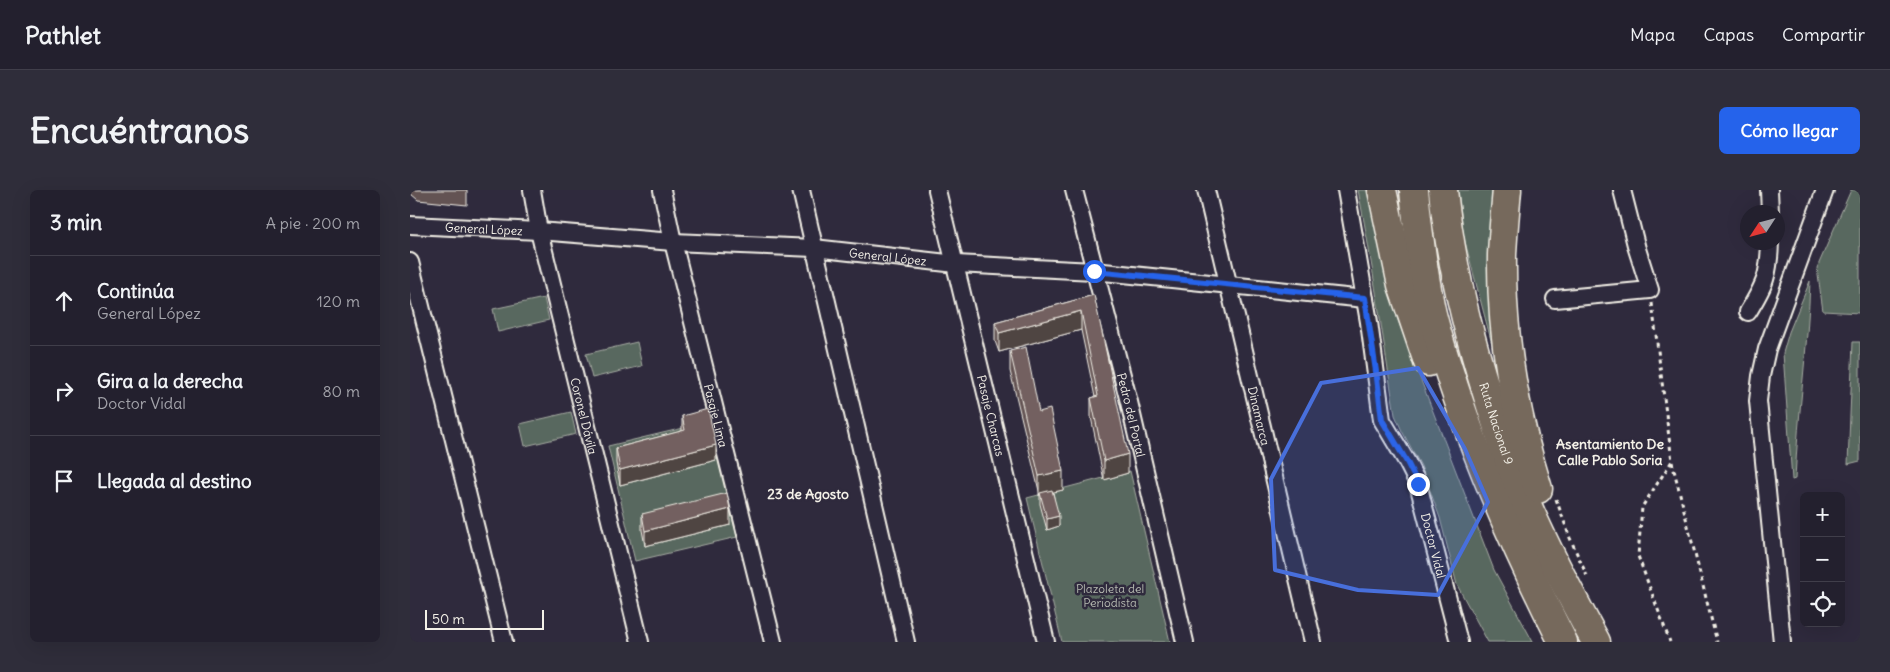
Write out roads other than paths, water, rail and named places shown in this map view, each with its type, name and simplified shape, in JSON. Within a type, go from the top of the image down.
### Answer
[{"type":"highway","points":[[1382,190],[1402,285],[1457,444],[1494,521],[1531,579]]},
{"type":"highway","points":[[1414,190],[1422,266],[1432,313],[1445,359],[1483,472],[1531,579],[1563,642]]},
{"type":"highway","name":"Ruta Nacional 9","points":[[1443,190],[1455,274],[1468,333],[1503,444],[1528,507],[1594,639]]},
{"type":"highway","points":[[1507,190],[1502,256],[1504,301],[1516,401],[1527,453],[1541,499],[1594,639]]},
{"type":"street","name":"Coronel Dávila","points":[[532,190],[539,231],[640,642]]},
{"type":"street","name":"Pasaje Lima","points":[[662,190],[672,242],[773,642]]},
{"type":"street","points":[[801,190],[906,642]]},
{"type":"street","name":"Pasaje Charcas","points":[[937,190],[1046,642]]},
{"type":"street","name":"Pedro del Portal","points":[[1074,190],[1129,402],[1185,642]]},
{"type":"street","name":"Dinamarca","points":[[1206,190],[1313,642]]},
{"type":"street","name":"Doctor Vidal","points":[[1346,190],[1365,298],[1382,420],[1418,484],[1459,642]]},
{"type":"street","points":[[1555,299],[1650,290],[1622,190]]},
{"type":"street","points":[[1769,190],[1770,205]]},
{"type":"street","points":[[1782,642],[1758,401],[1767,349],[1825,190]]},
{"type":"street","name":"General López","points":[[410,225],[539,231],[672,242],[814,248],[956,264],[1094,271],[1365,298]]},
{"type":"street","points":[[1748,312],[1764,286],[1769,266],[1770,250]]},
{"type":"street","points":[[410,262],[504,642]]},
{"type":"district","name":"Asentamiento De Calle Pablo Soria","points":[[1610,452]]},
{"type":"district","name":"23 de Agosto","points":[[808,494]]},
{"type":"park label","name":"Plazoleta del Periodista","points":[[1110,595]]}]
